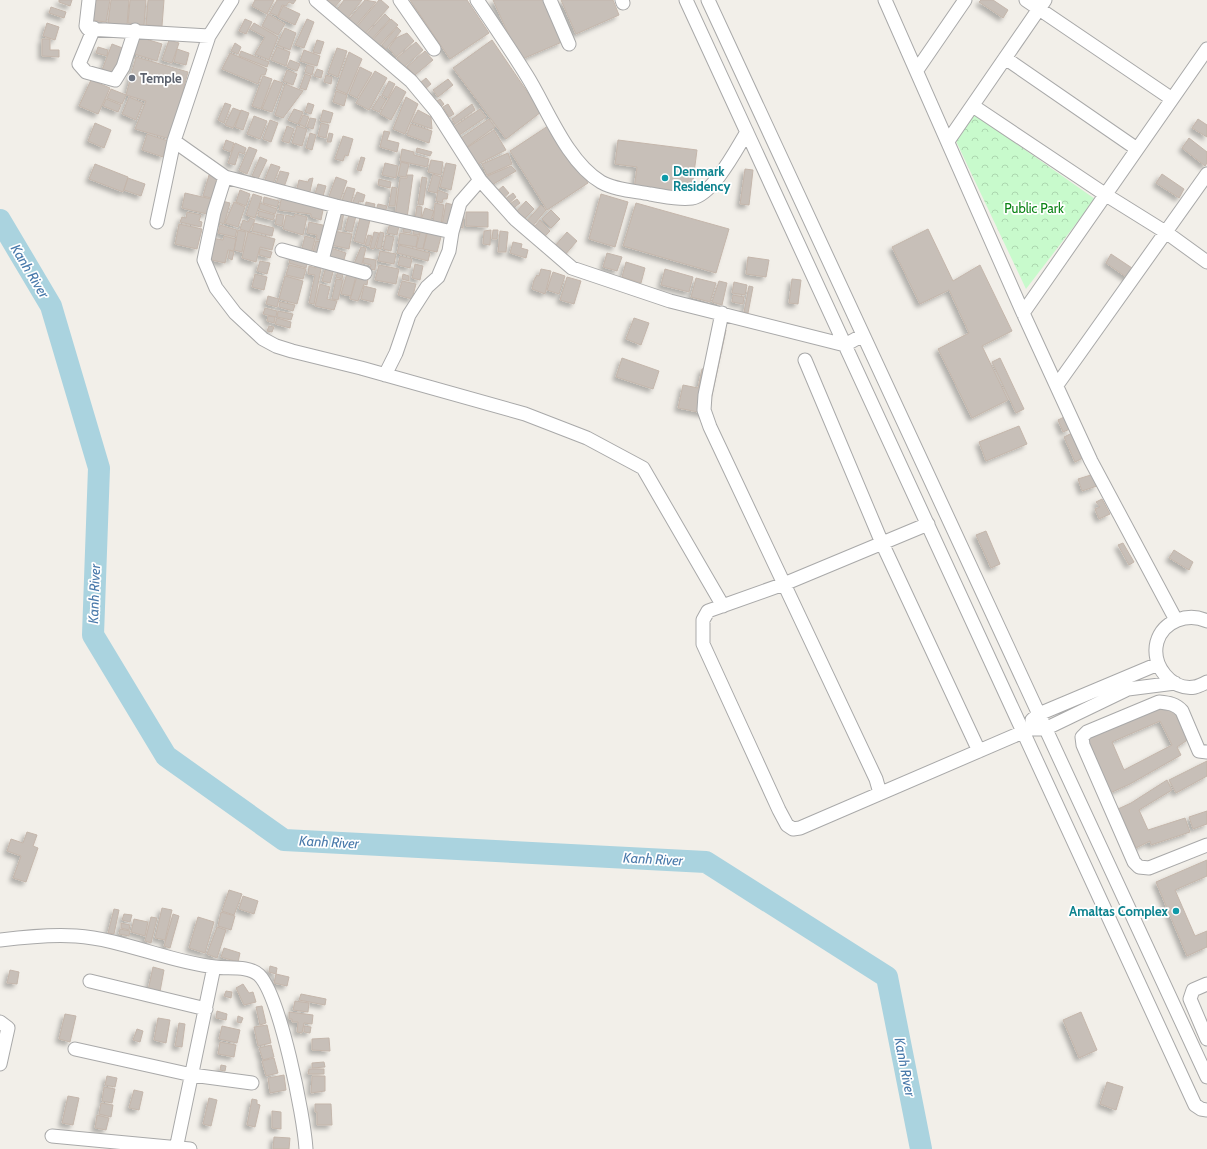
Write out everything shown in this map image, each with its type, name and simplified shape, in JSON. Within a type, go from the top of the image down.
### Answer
[{"type":"street","points":[[89,0],[86,26],[88,29],[135,30],[209,36]]},
{"type":"street","points":[[157,222],[174,141],[209,36],[232,0]]},
{"type":"street","points":[[316,0],[411,81],[436,111],[480,180],[516,218],[572,268],[670,301],[845,344],[863,335]]},
{"type":"street","points":[[400,0],[434,49]]},
{"type":"street","points":[[478,0],[527,76],[563,138],[583,168],[601,182],[619,188],[676,198],[694,198],[710,186],[729,164],[747,132]]},
{"type":"street","points":[[550,0],[569,44]]},
{"type":"street","points":[[686,0],[1195,1105],[1201,1109],[1207,1110]]},
{"type":"street","points":[[708,0],[1207,1077]]},
{"type":"street","points":[[917,70],[965,0]]},
{"type":"street","points":[[1026,0],[1042,4],[1172,99]]},
{"type":"street","points":[[889,2],[1023,313],[1091,461],[1176,620]]},
{"type":"street","points":[[948,141],[1042,4]]},
{"type":"street","points":[[94,28],[79,64],[86,72],[115,80],[123,67],[135,30]]},
{"type":"street","points":[[1023,313],[1207,49]]},
{"type":"street","points":[[1006,58],[1137,149]]},
{"type":"street","points":[[973,106],[1167,233],[1207,262]]},
{"type":"street","points":[[174,141],[225,177],[336,206],[452,232]]},
{"type":"street","points":[[1057,385],[1167,233],[1207,174]]},
{"type":"street","points":[[225,177],[214,212],[204,260],[216,288],[235,313],[263,339],[276,346],[524,414],[587,438],[643,468],[723,606]]},
{"type":"street","points":[[385,375],[396,353],[409,315],[426,287],[438,278],[449,251],[452,232],[460,203],[480,180]]},
{"type":"street","points":[[322,260],[336,206]]},
{"type":"street","points":[[282,250],[365,272]]},
{"type":"street","points":[[722,313],[705,394],[704,410],[710,427],[876,779],[880,794]]},
{"type":"street","points":[[805,360],[882,543],[978,751]]},
{"type":"street","points":[[928,524],[784,584],[708,611],[702,620],[703,644],[787,825],[793,829],[800,828],[978,751],[1022,730],[1039,714],[1158,664]]},
{"type":"street","points":[[1207,621],[1200,618],[1187,617],[1176,620],[1163,630],[1157,642],[1156,656],[1158,664],[1169,679],[1175,683],[1195,687],[1207,682]]},
{"type":"street","points":[[1022,730],[1045,729],[1128,689],[1175,683]]},
{"type":"street","points":[[1207,752],[1198,751],[1182,711],[1178,706],[1168,703],[1159,702],[1087,732],[1082,737],[1083,745],[1134,862],[1139,867],[1149,868],[1207,844]]},
{"type":"street","points":[[0,940],[75,936],[105,941],[214,967],[244,969],[258,974],[269,990],[281,1028],[297,1096],[306,1149]]},
{"type":"street","points":[[177,1148],[214,967]]},
{"type":"street","points":[[90,981],[206,1009]]},
{"type":"street","points":[[1207,984],[1193,990],[1190,1000],[1207,1039]]},
{"type":"street","points":[[0,1022],[8,1028],[0,1064]]},
{"type":"street","points":[[75,1049],[192,1075],[252,1083]]},
{"type":"street","points":[[52,1136],[190,1149]]},
{"type":"green space","name":"Public Park","points":[[971,112],[1095,199],[1026,289],[955,139]]},
{"type":"building","points":[[59,0],[72,0],[70,6],[59,2]]},
{"type":"building","points":[[94,0],[110,0],[106,22],[90,20]]},
{"type":"building","points":[[111,0],[129,0],[127,25],[108,23]]},
{"type":"building","points":[[130,0],[146,0],[144,25],[128,23]]},
{"type":"building","points":[[148,0],[164,0],[162,26],[146,25]]},
{"type":"building","points":[[255,0],[274,0],[267,14],[252,6]]},
{"type":"building","points":[[277,0],[296,0],[293,4],[289,2],[286,6],[282,5],[278,16],[270,13]]},
{"type":"building","points":[[324,0],[341,0],[333,9]]},
{"type":"building","points":[[344,0],[362,0],[347,19],[336,11]]},
{"type":"building","points":[[365,0],[376,2],[353,29],[346,23]]},
{"type":"building","points":[[379,0],[389,7],[363,36],[355,29]]},
{"type":"building","points":[[410,0],[467,0],[489,33],[450,59]]},
{"type":"building","points":[[493,0],[545,0],[562,42],[520,60]]},
{"type":"building","points":[[561,0],[613,0],[619,15],[576,34]]},
{"type":"building","points":[[981,0],[993,0],[1008,10],[1003,18],[979,2]]},
{"type":"building","points":[[283,6],[300,14],[295,25],[278,17]]},
{"type":"building","points":[[51,7],[66,12],[64,18],[49,13]]},
{"type":"building","points":[[268,14],[285,24],[278,35],[262,26]]},
{"type":"building","points":[[385,14],[390,19],[370,41],[365,36]]},
{"type":"building","points":[[245,19],[252,22],[246,34],[239,31]]},
{"type":"building","points":[[307,19],[314,22],[304,48],[295,45]]},
{"type":"building","points":[[391,19],[398,25],[377,48],[371,42]]},
{"type":"building","points":[[47,23],[59,27],[55,40],[43,36]]},
{"type":"building","points":[[254,23],[278,37],[269,60],[255,54],[265,37],[250,29]]},
{"type":"building","points":[[397,27],[401,31],[386,49],[382,45]]},
{"type":"building","points":[[285,28],[296,33],[290,50],[277,45]]},
{"type":"building","points":[[407,33],[414,41],[396,57],[389,48],[396,38]]},
{"type":"building","points":[[136,36],[162,44],[157,61],[131,53]]},
{"type":"building","points":[[42,39],[50,39],[50,50],[59,50],[59,57],[42,56]]},
{"type":"building","points":[[169,40],[179,43],[172,63],[162,60]]},
{"type":"building","points":[[317,40],[324,42],[320,54],[313,52]]},
{"type":"building","points":[[492,40],[541,112],[506,139],[453,68]]},
{"type":"building","points":[[416,42],[423,50],[404,67],[397,58]]},
{"type":"building","points":[[235,43],[241,47],[238,54],[231,51]]},
{"type":"building","points":[[112,44],[125,49],[115,75],[102,70]]},
{"type":"building","points":[[98,47],[108,50],[107,56],[96,53]]},
{"type":"building","points":[[277,47],[290,52],[286,66],[271,60]]},
{"type":"building","points":[[337,48],[347,51],[338,77],[328,73]]},
{"type":"building","points":[[177,49],[189,53],[186,65],[174,62]]},
{"type":"building","points":[[304,50],[320,56],[317,66],[300,61]]},
{"type":"building","points":[[241,51],[269,62],[267,67],[239,56]]},
{"type":"building","points":[[425,51],[433,60],[415,75],[407,67]]},
{"type":"building","points":[[349,52],[362,59],[347,94],[336,89]]},
{"type":"building","points":[[230,53],[267,69],[265,75],[261,75],[258,84],[222,69]]},
{"type":"building","points":[[136,57],[188,72],[170,139],[135,129],[146,101],[126,95]]},
{"type":"building","points":[[290,60],[300,64],[297,71],[287,67]]},
{"type":"building","points":[[307,65],[314,67],[312,75],[305,72]]},
{"type":"building","points":[[360,67],[372,73],[357,98],[349,94]]},
{"type":"building","points":[[317,69],[323,71],[321,78],[314,76]]},
{"type":"building","points":[[287,70],[297,74],[293,85],[283,81]]},
{"type":"building","points":[[375,71],[387,78],[369,110],[356,103]]},
{"type":"building","points":[[305,74],[311,76],[306,90],[300,88]]},
{"type":"building","points":[[326,75],[332,77],[331,84],[324,82]]},
{"type":"building","points":[[263,76],[272,79],[261,109],[252,106]]},
{"type":"building","points":[[426,78],[431,84],[425,89],[420,83]]},
{"type":"building","points":[[448,79],[453,85],[438,97],[433,90]]},
{"type":"building","points":[[91,80],[110,88],[98,114],[79,106]]},
{"type":"building","points":[[274,80],[283,83],[272,112],[262,109]]},
{"type":"building","points":[[389,81],[395,84],[388,98],[382,95]]},
{"type":"building","points":[[285,84],[303,91],[283,118],[275,115]]},
{"type":"building","points":[[396,86],[406,92],[391,120],[380,114]]},
{"type":"building","points":[[111,89],[126,95],[122,104],[107,98]]},
{"type":"building","points":[[336,91],[347,95],[344,106],[333,102]]},
{"type":"building","points":[[380,96],[386,100],[379,112],[372,109]]},
{"type":"building","points":[[129,97],[143,103],[136,120],[122,114]]},
{"type":"building","points":[[406,97],[418,104],[405,134],[393,129]]},
{"type":"building","points":[[106,99],[121,105],[118,112],[103,106]]},
{"type":"building","points":[[440,99],[444,104],[439,109],[434,103]]},
{"type":"building","points":[[225,103],[231,105],[224,123],[218,120]]},
{"type":"building","points":[[308,103],[314,105],[311,114],[305,112]]},
{"type":"building","points":[[448,104],[454,114],[449,117],[443,107]]},
{"type":"building","points":[[472,104],[475,110],[455,124],[452,119]]},
{"type":"building","points":[[233,108],[241,111],[233,128],[225,125]]},
{"type":"building","points":[[294,109],[303,112],[298,124],[288,120]]},
{"type":"building","points":[[480,109],[486,117],[458,136],[452,128]]},
{"type":"building","points":[[241,110],[249,113],[243,130],[235,127]]},
{"type":"building","points":[[323,110],[333,113],[330,123],[320,121]]},
{"type":"building","points":[[418,110],[431,117],[432,129],[412,122]]},
{"type":"building","points":[[303,115],[309,117],[305,127],[299,124]]},
{"type":"building","points":[[254,116],[267,121],[260,139],[247,134]]},
{"type":"building","points":[[310,118],[316,119],[313,129],[307,127]]},
{"type":"building","points":[[489,119],[495,127],[464,149],[458,140]]},
{"type":"building","points":[[1198,119],[1207,125],[1207,137],[1192,128]]},
{"type":"building","points":[[270,120],[278,123],[271,142],[263,139]]},
{"type":"building","points":[[95,123],[111,130],[104,148],[88,141]]},
{"type":"building","points":[[321,123],[329,125],[326,138],[318,136]]},
{"type":"building","points":[[411,124],[432,131],[429,143],[407,135]]},
{"type":"building","points":[[551,124],[588,183],[547,210],[510,151]]},
{"type":"building","points":[[287,126],[294,129],[289,143],[282,141]]},
{"type":"building","points":[[297,126],[307,129],[302,146],[292,143]]},
{"type":"building","points":[[494,130],[506,150],[474,166],[465,149]]},
{"type":"building","points":[[384,131],[390,132],[387,140],[399,143],[397,152],[380,147]]},
{"type":"building","points":[[310,133],[316,135],[312,150],[306,148]]},
{"type":"building","points":[[329,133],[333,134],[331,142],[327,142]]},
{"type":"building","points":[[147,134],[168,141],[163,157],[142,150]]},
{"type":"building","points":[[343,136],[353,139],[348,156],[345,155],[343,161],[335,159]]},
{"type":"building","points":[[1189,138],[1207,152],[1207,163],[1205,166],[1182,148]]},
{"type":"building","points":[[226,140],[234,143],[231,152],[223,149]]},
{"type":"building","name":"Denmark Residency","points":[[618,140],[697,150],[691,196],[634,189],[637,167],[615,164]]},
{"type":"building","points":[[235,143],[246,148],[244,154],[239,152],[235,165],[228,163]]},
{"type":"building","points":[[249,147],[257,150],[247,174],[239,170]]},
{"type":"building","points":[[417,148],[432,152],[430,156],[416,152]]},
{"type":"building","points":[[402,149],[414,152],[414,155],[429,159],[427,167],[400,161]]},
{"type":"building","points":[[508,153],[512,164],[487,175],[482,164]]},
{"type":"building","points":[[260,157],[267,160],[258,179],[252,176]]},
{"type":"building","points":[[361,157],[365,158],[361,171],[357,170]]},
{"type":"building","points":[[431,160],[443,162],[441,175],[428,172]]},
{"type":"building","points":[[401,162],[409,164],[406,177],[398,176]]},
{"type":"building","points":[[385,163],[398,166],[396,178],[382,175]]},
{"type":"building","points":[[446,163],[456,165],[451,190],[440,187]]},
{"type":"building","points":[[95,164],[128,177],[123,192],[89,179]]},
{"type":"building","points":[[271,164],[280,167],[272,186],[264,182]]},
{"type":"building","points":[[511,166],[516,171],[490,186],[485,177]]},
{"type":"building","points":[[745,169],[753,170],[749,205],[740,204]]},
{"type":"building","points":[[280,171],[289,173],[283,190],[275,187]]},
{"type":"building","points":[[433,174],[441,177],[437,193],[428,191]]},
{"type":"building","points":[[1162,174],[1184,189],[1179,198],[1156,183]]},
{"type":"building","points":[[209,175],[218,178],[211,198],[203,196]]},
{"type":"building","points":[[407,175],[413,175],[407,218],[395,217],[400,178],[407,178]]},
{"type":"building","points":[[336,177],[347,181],[339,203],[328,199]]},
{"type":"building","points":[[422,177],[427,178],[423,205],[418,204]]},
{"type":"building","points":[[128,178],[145,184],[141,196],[124,190]]},
{"type":"building","points":[[313,178],[309,196],[296,192],[299,180],[308,182],[309,179]]},
{"type":"building","points":[[379,179],[391,182],[390,188],[378,185]]},
{"type":"building","points":[[318,184],[326,186],[323,196],[315,194]]},
{"type":"building","points":[[503,186],[509,193],[501,200],[495,193]]},
{"type":"building","points":[[347,187],[355,189],[350,206],[341,203]]},
{"type":"building","points":[[392,187],[397,188],[395,206],[389,206]]},
{"type":"building","points":[[240,190],[250,194],[246,206],[236,202]]},
{"type":"building","points":[[438,190],[448,194],[447,199],[443,199],[442,203],[436,201]]},
{"type":"building","points":[[357,192],[365,195],[363,202],[359,201],[357,209],[351,207]]},
{"type":"building","points":[[185,193],[211,199],[207,214],[182,208]]},
{"type":"building","points":[[513,193],[516,197],[507,205],[503,201]]},
{"type":"building","points":[[253,194],[262,197],[255,218],[246,215]]},
{"type":"building","points":[[601,194],[628,202],[615,247],[589,239]]},
{"type":"building","points":[[282,195],[324,205],[321,220],[311,217],[311,214],[279,210]]},
{"type":"building","points":[[264,197],[279,201],[277,207],[263,203]]},
{"type":"building","points":[[517,199],[520,203],[511,210],[507,206]]},
{"type":"building","points":[[222,201],[230,203],[224,224],[216,221]]},
{"type":"building","points":[[526,201],[534,209],[522,221],[514,214]]},
{"type":"building","points":[[234,202],[245,207],[238,227],[225,223]]},
{"type":"building","points":[[366,202],[375,204],[373,212],[365,210]]},
{"type":"building","points":[[260,203],[277,209],[275,214],[259,209]]},
{"type":"building","points":[[435,203],[444,205],[441,225],[433,224]]},
{"type":"building","points":[[446,203],[454,205],[450,227],[442,225]]},
{"type":"building","points":[[636,203],[729,229],[716,273],[623,246]]},
{"type":"building","points":[[378,204],[387,206],[384,216],[375,214]]},
{"type":"building","points":[[541,205],[546,210],[530,229],[524,224]]},
{"type":"building","points":[[417,206],[422,207],[421,219],[415,219]]},
{"type":"building","points":[[425,208],[434,211],[430,223],[421,220]]},
{"type":"building","points":[[551,210],[560,219],[551,228],[542,219]]},
{"type":"building","points":[[259,211],[275,215],[273,220],[258,216]]},
{"type":"building","points":[[337,211],[344,212],[341,230],[332,228]]},
{"type":"building","points":[[464,211],[463,228],[454,226]]},
{"type":"building","points":[[187,212],[201,215],[199,221],[202,222],[201,227],[180,222],[182,217],[186,218]]},
{"type":"building","points":[[466,212],[488,212],[488,227],[466,226]]},
{"type":"building","points":[[277,214],[284,215],[282,226],[275,224]]},
{"type":"building","points":[[295,214],[307,217],[303,235],[283,229],[286,215],[294,217]]},
{"type":"building","points":[[349,214],[356,216],[352,232],[345,230]]},
{"type":"building","points":[[250,218],[255,220],[249,232],[240,229],[243,220],[248,222]]},
{"type":"building","points":[[360,218],[370,220],[364,244],[354,241]]},
{"type":"building","points":[[540,220],[550,231],[542,239],[532,230]]},
{"type":"building","points":[[309,222],[327,226],[324,241],[316,239],[317,235],[307,233]]},
{"type":"building","points":[[254,223],[274,228],[272,236],[252,231]]},
{"type":"building","points":[[390,223],[399,226],[397,235],[387,233]]},
{"type":"building","points":[[405,223],[412,225],[410,233],[403,232]]},
{"type":"building","points":[[179,224],[202,229],[197,249],[175,244]]},
{"type":"building","points":[[220,225],[237,230],[235,237],[218,233]]},
{"type":"building","points":[[414,227],[420,227],[419,235],[413,234]]},
{"type":"building","points":[[421,229],[427,231],[423,249],[416,248]]},
{"type":"building","points":[[928,229],[953,281],[980,265],[1012,331],[982,346],[1008,400],[972,418],[938,349],[969,333],[949,290],[920,304],[892,247]]},
{"type":"building","points":[[238,230],[246,232],[242,252],[234,250]]},
{"type":"building","points":[[428,230],[442,233],[437,252],[423,249]]},
{"type":"building","points":[[491,230],[490,245],[483,244],[484,231]]},
{"type":"building","points":[[493,230],[498,230],[497,239],[492,239]]},
{"type":"building","points":[[333,231],[352,234],[349,249],[331,245]]},
{"type":"building","points":[[500,231],[508,232],[506,252],[498,252]]},
{"type":"building","points":[[248,232],[275,239],[272,250],[260,247],[256,262],[242,258]]},
{"type":"building","points":[[374,232],[379,233],[374,249],[370,248]]},
{"type":"building","points":[[380,232],[384,233],[381,249],[376,248]]},
{"type":"building","points":[[567,232],[577,241],[564,256],[554,247]]},
{"type":"building","points":[[400,233],[418,236],[416,247],[398,244]]},
{"type":"building","points":[[368,235],[372,236],[369,246],[365,245]]},
{"type":"building","points":[[386,235],[394,237],[391,251],[383,249]]},
{"type":"building","points":[[224,236],[236,239],[234,251],[228,250],[225,263],[207,259],[212,238],[223,240]]},
{"type":"building","points":[[305,236],[315,239],[311,254],[301,252]]},
{"type":"building","points":[[316,241],[324,243],[321,258],[312,256]]},
{"type":"building","points":[[513,242],[522,244],[521,248],[528,250],[526,258],[510,253]]},
{"type":"building","points":[[399,245],[430,253],[428,261],[397,253]]},
{"type":"building","points":[[361,247],[366,248],[361,268],[353,266]]},
{"type":"building","points":[[331,248],[346,253],[343,263],[328,258]]},
{"type":"building","points":[[260,249],[272,252],[270,258],[259,255]]},
{"type":"building","points":[[230,250],[234,252],[232,260],[228,258]]},
{"type":"building","points":[[380,251],[396,254],[394,264],[378,261]]},
{"type":"building","points":[[607,253],[622,257],[617,271],[603,267]]},
{"type":"building","points":[[1111,254],[1135,270],[1129,279],[1106,263]]},
{"type":"building","points":[[291,255],[308,260],[306,268],[289,263]]},
{"type":"building","points":[[400,256],[412,259],[410,268],[398,265]]},
{"type":"building","points":[[748,257],[769,260],[766,277],[746,274]]},
{"type":"building","points":[[364,258],[376,260],[375,270],[370,269],[371,265],[363,263]]},
{"type":"building","points":[[260,261],[270,263],[267,274],[257,271]]},
{"type":"building","points":[[626,262],[645,268],[641,283],[622,277]]},
{"type":"building","points":[[317,263],[322,264],[314,304],[309,303],[315,275],[308,274],[309,266],[316,268]]},
{"type":"building","points":[[327,263],[335,265],[330,283],[322,281]]},
{"type":"building","points":[[415,264],[423,266],[420,280],[412,278]]},
{"type":"building","points":[[289,265],[306,269],[303,279],[286,275]]},
{"type":"building","points":[[379,265],[399,269],[396,284],[375,280]]},
{"type":"building","points":[[339,268],[344,269],[342,279],[336,277]]},
{"type":"building","points":[[541,269],[551,271],[545,294],[532,289],[534,280],[537,275],[539,276]]},
{"type":"building","points":[[665,269],[693,277],[689,292],[661,285]]},
{"type":"building","points":[[553,272],[565,276],[559,294],[547,290]]},
{"type":"building","points":[[347,273],[356,276],[351,296],[341,294]]},
{"type":"building","points":[[255,274],[267,277],[264,290],[252,287]]},
{"type":"building","points":[[403,274],[409,276],[409,281],[402,279]]},
{"type":"building","points":[[285,276],[303,281],[297,304],[279,299]]},
{"type":"building","points":[[357,276],[368,279],[367,285],[364,284],[358,301],[350,299]]},
{"type":"building","points":[[567,277],[581,281],[574,304],[560,300]]},
{"type":"building","points":[[696,278],[716,283],[710,302],[691,297]]},
{"type":"building","points":[[336,279],[343,280],[338,300],[332,299]]},
{"type":"building","points":[[792,279],[801,280],[798,304],[789,303]]},
{"type":"building","points":[[402,281],[416,284],[412,299],[398,295]]},
{"type":"building","points":[[719,281],[727,283],[722,305],[712,302]]},
{"type":"building","points":[[734,282],[747,285],[745,295],[732,293]]},
{"type":"building","points":[[320,284],[330,287],[327,299],[337,301],[334,310],[315,306]]},
{"type":"building","points":[[364,286],[376,289],[373,302],[361,299]]},
{"type":"building","points":[[749,286],[753,287],[748,313],[744,312]]},
{"type":"building","points":[[733,295],[744,297],[743,304],[732,302]]},
{"type":"building","points":[[268,296],[279,299],[277,307],[266,304]]},
{"type":"building","points":[[280,302],[295,305],[293,311],[279,307]]},
{"type":"building","points":[[265,308],[277,311],[276,317],[263,314]]},
{"type":"building","points":[[278,311],[293,314],[291,320],[277,317]]},
{"type":"building","points":[[268,316],[275,317],[274,323],[267,321]]},
{"type":"building","points":[[277,318],[291,322],[290,328],[275,324]]},
{"type":"building","points":[[634,318],[649,323],[641,345],[626,339]]},
{"type":"building","points":[[269,326],[274,327],[272,332],[267,331]]},
{"type":"building","points":[[718,328],[726,330],[708,414],[678,408],[683,385],[698,388],[702,369],[711,367]]},
{"type":"building","points":[[622,358],[659,371],[653,389],[616,377]]},
{"type":"building","points":[[1000,358],[1024,409],[1016,413],[992,362]]},
{"type":"building","points":[[1064,417],[1070,429],[1063,432],[1058,420]]},
{"type":"building","points":[[1019,426],[1027,444],[986,461],[979,442]]},
{"type":"building","points":[[1074,432],[1085,457],[1075,462],[1064,437]]},
{"type":"building","points":[[1094,474],[1097,486],[1082,491],[1078,479]]},
{"type":"building","points":[[1102,499],[1110,514],[1099,519],[1095,509],[1100,507],[1096,502]]},
{"type":"building","points":[[986,531],[1000,564],[991,568],[976,535]]},
{"type":"building","points":[[1123,543],[1134,562],[1129,565],[1118,545]]},
{"type":"building","points":[[1174,550],[1193,562],[1189,570],[1169,558]]},
{"type":"building","points":[[1162,705],[1172,708],[1189,739],[1177,747],[1181,755],[1130,784],[1110,793],[1086,738]],"holes":[[[1160,721],[1172,745],[1124,770],[1112,742]]]},
{"type":"building","points":[[1207,761],[1207,776],[1176,793],[1169,780]]},
{"type":"building","points":[[1167,780],[1172,790],[1139,810],[1148,830],[1185,818],[1190,832],[1151,845],[1150,841],[1136,848],[1118,809],[1131,803]]},
{"type":"building","points":[[1207,811],[1207,824],[1193,829],[1189,817]]},
{"type":"building","points":[[27,832],[37,835],[33,846],[38,848],[26,882],[13,878],[21,856],[7,851],[11,839],[23,843]]},
{"type":"building","name":"Amaltas Complex","points":[[1207,860],[1207,876],[1175,890],[1195,936],[1207,931],[1207,947],[1187,956],[1156,882]]},
{"type":"building","points":[[229,890],[242,894],[234,915],[222,911]]},
{"type":"building","points":[[243,896],[258,901],[254,914],[239,909]]},
{"type":"building","points":[[162,908],[172,910],[165,940],[155,938]]},
{"type":"building","points":[[114,909],[119,910],[114,934],[108,933]]},
{"type":"building","points":[[221,912],[235,916],[231,930],[218,926]]},
{"type":"building","points":[[124,914],[132,915],[130,922],[122,920]]},
{"type":"building","points":[[173,914],[179,916],[170,948],[164,946]]},
{"type":"building","points":[[151,917],[157,918],[151,943],[145,941]]},
{"type":"building","points":[[198,917],[214,922],[205,953],[189,948]]},
{"type":"building","points":[[134,919],[148,922],[145,936],[131,932]]},
{"type":"building","points":[[121,923],[130,925],[129,930],[121,928]]},
{"type":"building","points":[[217,927],[226,930],[217,958],[207,954]]},
{"type":"building","points":[[120,929],[130,931],[129,936],[119,934]]},
{"type":"building","points":[[224,948],[240,953],[238,962],[221,957]]},
{"type":"building","points":[[270,966],[277,968],[276,974],[269,972]]},
{"type":"building","points":[[153,967],[164,970],[159,997],[147,995]]},
{"type":"building","points":[[10,970],[19,972],[17,984],[7,983]]},
{"type":"building","points":[[276,974],[289,977],[287,986],[274,983]]},
{"type":"building","points":[[243,984],[249,993],[253,992],[256,1002],[244,1005],[236,988]]},
{"type":"building","points":[[226,991],[232,992],[231,998],[224,996]]},
{"type":"building","points":[[301,994],[326,999],[325,1005],[299,1000]]},
{"type":"building","points":[[295,1001],[309,1003],[308,1012],[293,1010]]},
{"type":"building","points":[[262,1006],[266,1023],[260,1025],[256,1007]]},
{"type":"building","points":[[217,1011],[227,1014],[226,1020],[216,1018]]},
{"type":"building","points":[[289,1012],[313,1015],[312,1024],[304,1023],[302,1033],[297,1032],[298,1022],[292,1022],[292,1019],[289,1019]]},
{"type":"building","points":[[1081,1012],[1097,1050],[1079,1058],[1063,1020]]},
{"type":"building","points":[[65,1014],[76,1016],[70,1042],[59,1039]]},
{"type":"building","points":[[238,1016],[243,1018],[241,1023],[237,1022]]},
{"type":"building","points":[[158,1018],[170,1020],[166,1043],[154,1040]]},
{"type":"building","points":[[179,1023],[185,1024],[182,1047],[175,1046]]},
{"type":"building","points":[[267,1025],[271,1043],[258,1046],[254,1027]]},
{"type":"building","points":[[222,1026],[240,1030],[237,1043],[219,1039]]},
{"type":"building","points":[[304,1026],[311,1027],[310,1033],[304,1032]]},
{"type":"building","points":[[137,1029],[143,1031],[140,1042],[133,1040]]},
{"type":"building","points":[[329,1038],[330,1051],[312,1050],[312,1039]]},
{"type":"building","points":[[220,1042],[236,1045],[234,1057],[218,1054]]},
{"type":"building","points":[[271,1045],[274,1057],[263,1060],[259,1048]]},
{"type":"building","points":[[274,1058],[278,1073],[266,1076],[262,1061]]},
{"type":"building","points":[[324,1062],[325,1067],[312,1068],[312,1063]]},
{"type":"building","points":[[221,1065],[226,1066],[225,1071],[220,1070]]},
{"type":"building","points":[[309,1069],[324,1069],[324,1074],[308,1074]]},
{"type":"building","points":[[284,1075],[286,1090],[270,1093],[268,1078]]},
{"type":"building","points":[[107,1076],[117,1078],[115,1087],[105,1085]]},
{"type":"building","points":[[312,1076],[325,1076],[325,1091],[311,1093]]},
{"type":"building","points":[[1107,1082],[1123,1087],[1116,1110],[1100,1104]]},
{"type":"building","points":[[104,1087],[115,1089],[112,1103],[102,1101]]},
{"type":"building","points":[[134,1090],[143,1092],[139,1110],[129,1108]]},
{"type":"building","points":[[68,1096],[79,1098],[73,1125],[62,1123]]},
{"type":"building","points":[[209,1098],[217,1100],[211,1126],[203,1124]]},
{"type":"building","points":[[252,1099],[257,1100],[257,1104],[260,1105],[255,1127],[247,1125]]},
{"type":"building","points":[[101,1103],[113,1105],[111,1117],[99,1114]]},
{"type":"building","points":[[315,1104],[331,1104],[332,1125],[317,1125],[317,1112],[315,1112]]},
{"type":"building","points":[[272,1111],[281,1112],[281,1129],[272,1128]]},
{"type":"building","points":[[97,1115],[109,1118],[106,1130],[95,1128]]},
{"type":"building","points":[[274,1137],[290,1138],[289,1149],[273,1149]]},
{"type":"waterway","name":"Kanh River","points":[[0,220],[51,306],[99,468],[93,635],[166,756],[284,840],[706,862],[887,977],[921,1149]]},
{"type":"place","name":"Temple","points":[[132,78]]},
{"type":"place","name":"Denmark Residency","points":[[665,178]]},
{"type":"place","name":"Amaltas Complex","points":[[1176,911]]}]
